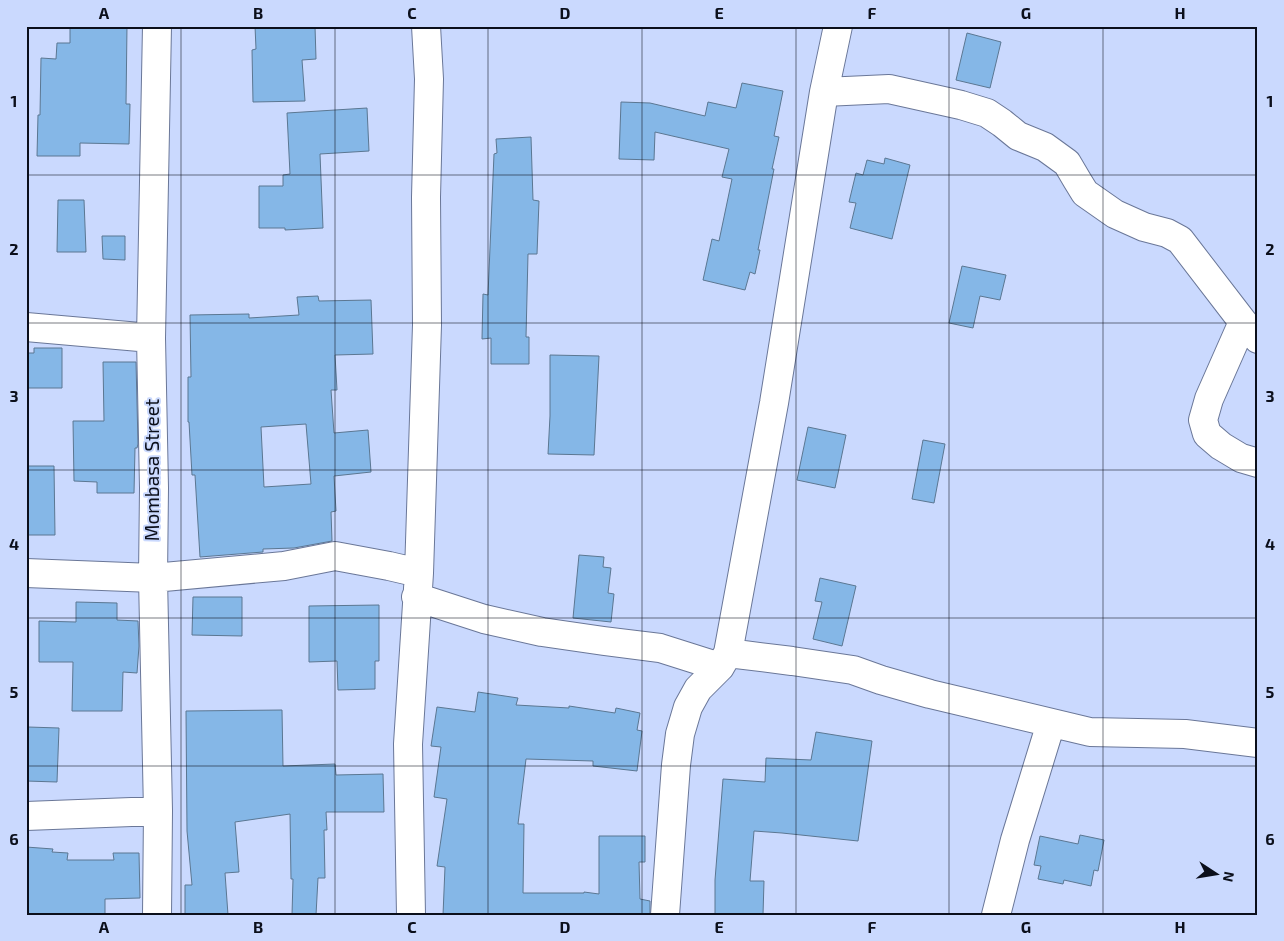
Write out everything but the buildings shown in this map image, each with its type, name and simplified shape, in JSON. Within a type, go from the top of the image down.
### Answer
[{"type":"street","name":"Mombasa Street","points":[[157,26],[151,338],[154,488],[153,578],[158,811],[157,915]]},
{"type":"street","points":[[411,915],[408,744],[418,585],[427,325],[426,198],[429,79],[426,26]]},
{"type":"street","points":[[666,915],[676,765],[680,734],[688,707],[698,689],[724,660],[774,403],[824,92],[838,26]]},
{"type":"street","points":[[824,92],[889,89],[987,113],[1018,136],[1045,148],[1067,163],[1085,193],[1115,214],[1180,240],[1250,330],[1209,399],[1203,420],[1207,434],[1221,446],[1241,458],[1258,462]]},
{"type":"street","points":[[26,327],[151,338]]},
{"type":"street","points":[[26,573],[153,578],[284,566],[335,556],[389,566],[418,585],[484,619],[542,632],[660,648],[724,660],[792,661],[853,670],[930,694],[1090,732],[1185,734],[1258,744]]},
{"type":"street","points":[[996,915],[1015,840],[1050,723]]},
{"type":"street","points":[[26,816],[158,811]]}]
